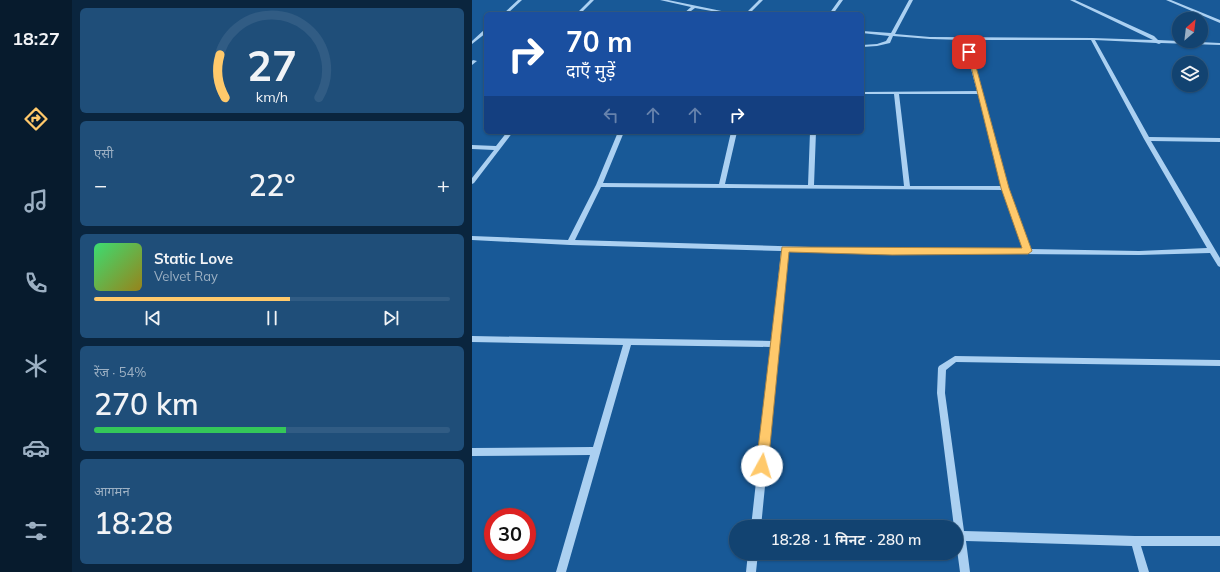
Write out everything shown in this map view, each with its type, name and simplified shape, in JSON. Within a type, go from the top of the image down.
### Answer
[{"type":"street","points":[[507,12],[520,0]]},
{"type":"street","points":[[580,12],[592,0]]},
{"type":"street","points":[[662,0],[676,1],[693,7],[722,12]]},
{"type":"street","points":[[749,12],[761,0]]},
{"type":"street","points":[[832,12],[841,0]]},
{"type":"street","points":[[864,46],[877,45],[888,42],[911,0]]},
{"type":"street","points":[[1072,0],[1152,37],[1159,43]]},
{"type":"street","points":[[1168,0],[1220,22]]},
{"type":"street","points":[[687,12],[693,7]]},
{"type":"street","points":[[864,32],[930,38],[1092,39],[1159,43],[1220,44]]},
{"type":"street","points":[[472,43],[484,33]]},
{"type":"street","points":[[965,38],[1005,188],[1028,251]]},
{"type":"street","points":[[1092,39],[1147,139],[1220,264]]},
{"type":"street","points":[[896,92],[907,188]]},
{"type":"street","points":[[864,93],[980,92]]},
{"type":"street","points":[[472,182],[508,134]]},
{"type":"street","points":[[570,243],[598,185],[620,134]]},
{"type":"street","points":[[722,185],[734,134]]},
{"type":"street","points":[[811,187],[813,134]]},
{"type":"street","points":[[1147,139],[1220,140]]},
{"type":"street","points":[[472,147],[498,148]]},
{"type":"street","points":[[598,185],[1005,188]]},
{"type":"street","points":[[472,238],[570,243],[892,252],[1028,251],[1178,253],[1212,250]]},
{"type":"street","points":[[757,520],[785,249]]},
{"type":"street","points":[[472,339],[775,344]]},
{"type":"street","points":[[561,572],[628,341]]},
{"type":"street","points":[[958,520],[941,393],[942,368],[955,359],[1220,363]]},
{"type":"street","points":[[472,452],[596,451]]},
{"type":"street","points":[[963,536],[1135,541],[1220,541]]},
{"type":"street","points":[[1135,541],[1144,572]]},
{"type":"street","points":[[963,558],[965,572]]},
{"type":"street","points":[[751,572],[752,560]]},
{"type":"route","points":[[762,466],[785,249],[892,252],[1028,251],[1005,188],[969,52]]}]
